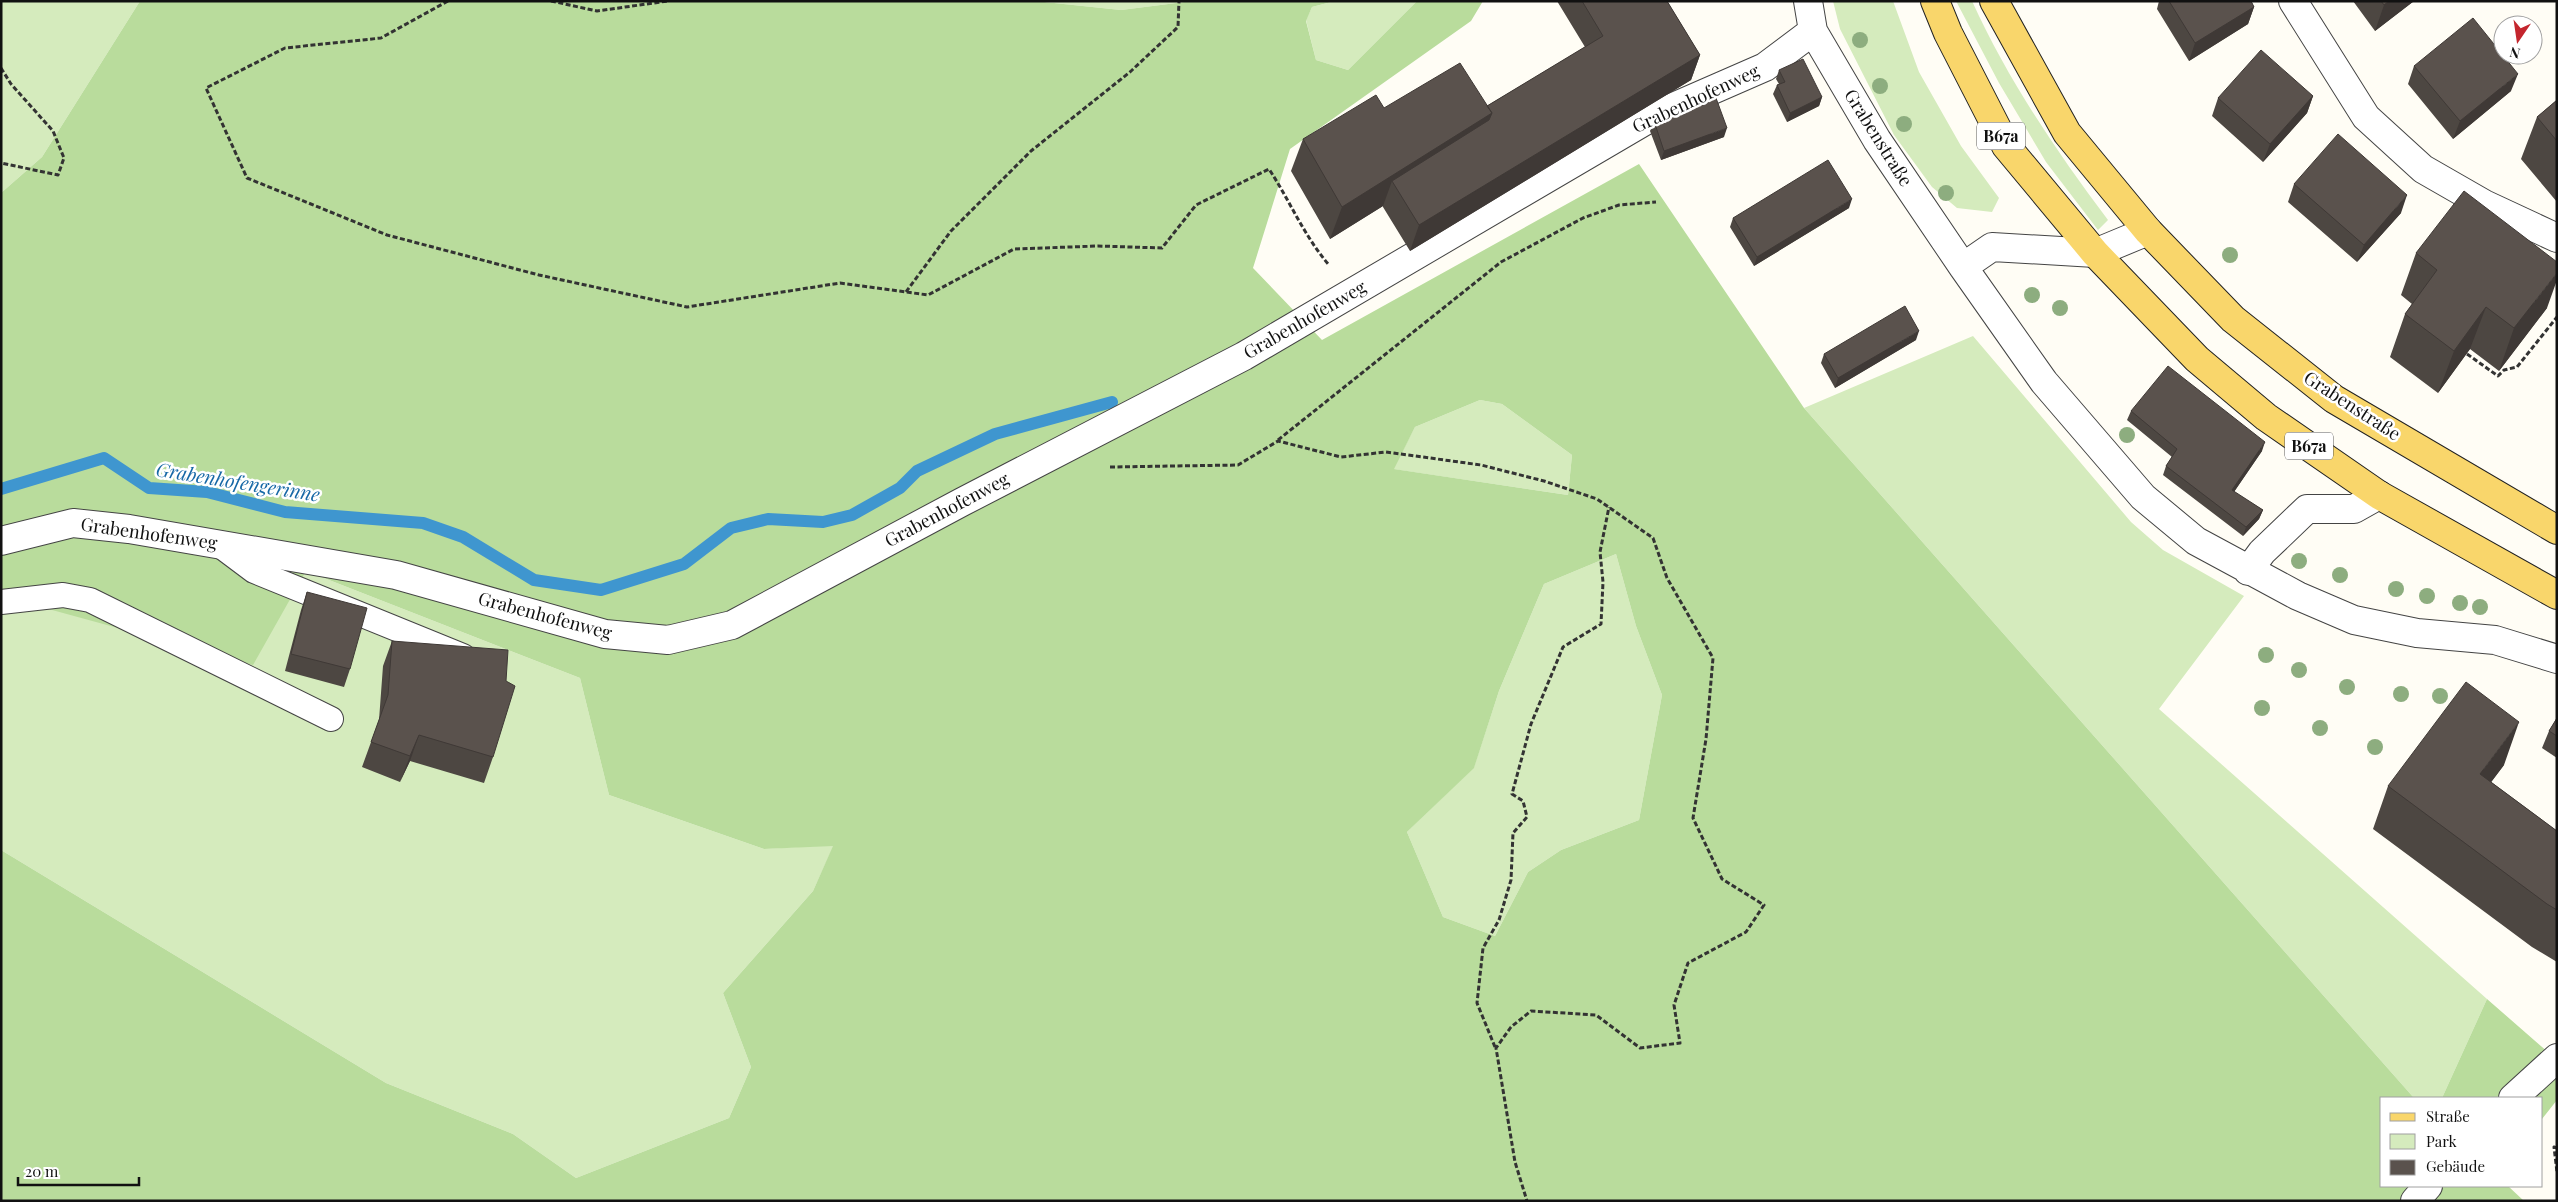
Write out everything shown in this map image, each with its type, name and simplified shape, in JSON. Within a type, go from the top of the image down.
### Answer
[{"type":"main road","name":"B67a","points":[[1935,1],[1948,33],[2006,146],[2095,253],[2198,360],[2266,417],[2379,495],[2557,595]]},
{"type":"main road","name":"Grabenstraße","points":[[2002,6],[2067,133],[2148,232],[2233,319],[2334,399],[2557,530]]},
{"type":"street","name":"Grabenstraße","points":[[1808,1],[1813,31],[1877,140],[2044,382],[2143,497],[2196,541],[2248,571],[2298,596],[2354,620],[2417,633],[2495,640],[2557,659]]},
{"type":"street","points":[[2293,1],[2366,117],[2416,163],[2423,169],[2484,204],[2557,238]]},
{"type":"street","name":"Grabenhofenweg","points":[[1,541],[72,523],[129,529],[396,575],[606,634],[668,640],[732,625],[1244,356],[1655,115],[1765,67],[1813,31]]},
{"type":"street","points":[[1963,267],[1992,247],[2095,253],[2148,232]]},
{"type":"street","points":[[2248,571],[2262,552],[2307,509],[2354,509],[2379,495]]},
{"type":"street","points":[[2514,1097],[2557,1058]]},
{"type":"street","points":[[2415,1201],[2427,1187]]},
{"type":"lane","points":[[218,544],[254,571],[481,664]]},
{"type":"lane","points":[[1,602],[63,595],[90,600],[331,720]]},
{"type":"path","points":[[448,1],[381,38],[285,48],[206,88],[247,178],[387,235],[539,275],[687,307],[840,283],[928,295],[1014,249],[1162,248],[1196,205],[1269,170],[1289,200],[1310,243],[1351,294]]},
{"type":"path","points":[[551,1],[597,11],[668,1]]},
{"type":"path","points":[[905,292],[951,231],[1031,151],[1130,72],[1178,27],[1178,1]]},
{"type":"path","points":[[1,68],[11,84],[53,131],[64,158],[58,175],[1,162]]},
{"type":"path","points":[[1060,451],[1069,459],[1082,458],[1106,467],[1238,466],[1278,441],[1501,262],[1583,218],[1619,205],[1656,202]]},
{"type":"path","points":[[2467,354],[2498,376],[2504,370],[2517,367],[2557,317]]},
{"type":"path","points":[[1278,441],[1341,457],[1386,452],[1481,465],[1544,481],[1597,499],[1653,538],[1666,578],[1713,658],[1706,739],[1693,818],[1722,879],[1764,905],[1746,932],[1688,963],[1674,1005],[1680,1043],[1640,1048],[1596,1015],[1532,1011],[1511,1027],[1496,1048]]},
{"type":"path","points":[[1527,1201],[1515,1162],[1496,1048],[1478,1003],[1483,948],[1499,920],[1511,880],[1513,833],[1527,817],[1523,801],[1512,794],[1531,724],[1563,647],[1601,624],[1603,582],[1600,552],[1609,507]]},
{"type":"path","points":[[2557,1148],[2554,1147],[2557,1172]]},
{"type":"green space","points":[[1,1],[140,1],[42,157],[1,193]]},
{"type":"green space","points":[[140,1],[1035,1],[1121,10],[1192,1],[1335,1],[1312,7],[1306,21],[1316,60],[1348,70],[1417,1],[1483,1],[1471,21],[1290,149],[1253,268],[1322,340],[1639,164],[1804,408],[2413,1097],[2380,1097],[2380,1187],[2509,1187],[2524,1201],[1,1201],[1,850],[386,1083],[513,1134],[576,1178],[729,1118],[751,1067],[723,993],[813,891],[833,846],[764,849],[609,795],[580,678],[306,571],[253,665],[1,596],[1,193],[42,157]],"holes":[[[1480,400],[1502,404],[1572,455],[1568,495],[1394,469],[1415,427]],[[1616,554],[1636,626],[1662,695],[1639,820],[1561,850],[1528,872],[1495,936],[1443,917],[1407,832],[1474,768],[1499,691],[1544,584]]]},
{"type":"green space","points":[[1035,1],[1192,1],[1121,10]]},
{"type":"green space","points":[[1335,1],[1417,1],[1348,70],[1316,60],[1306,20],[1312,7]]},
{"type":"green space","points":[[1833,1],[1893,1],[1919,72],[1961,146],[1999,198],[1992,212],[1957,208],[1932,187],[1894,135],[1840,29]]},
{"type":"green space","points":[[1956,1],[1972,1],[2017,87],[2070,168],[2108,220],[2098,230],[2046,162],[1999,83]]},
{"type":"green space","points":[[1973,336],[2131,522],[2163,550],[2244,596],[2159,709],[2487,999],[2442,1097],[2413,1097],[1804,408]]},
{"type":"green space","points":[[1480,400],[1502,404],[1572,455],[1568,495],[1393,469],[1415,427]]},
{"type":"green space","points":[[1616,554],[1636,626],[1662,695],[1639,820],[1561,850],[1528,872],[1495,936],[1443,917],[1407,832],[1474,767],[1499,691],[1544,584]]},
{"type":"green space","points":[[306,571],[580,678],[609,795],[764,849],[834,845],[813,891],[723,993],[751,1067],[729,1118],[576,1178],[513,1134],[386,1083],[1,850],[1,596]]},
{"type":"green space","points":[[2487,999],[2557,1060],[2557,1100],[2543,1118],[2543,1097],[2442,1097]]},
{"type":"building","points":[[1582,1],[1667,1],[1700,55],[1419,225],[1392,181],[1489,120],[1492,113],[1487,106],[1603,36]]},
{"type":"building","points":[[2169,1],[2251,1],[2254,7],[2195,43]]},
{"type":"building","points":[[2381,1],[2389,1],[2384,5]]},
{"type":"building","points":[[2473,18],[2493,43],[2493,65],[2511,65],[2518,74],[2460,121],[2414,66]]},
{"type":"building","points":[[2261,50],[2313,96],[2270,144],[2218,98]]},
{"type":"building","points":[[1803,59],[1822,97],[1790,113],[1777,85],[1785,82],[1779,70]]},
{"type":"building","points":[[1460,63],[1492,113],[1342,207],[1303,139],[1376,95],[1384,108]]},
{"type":"building","points":[[1716,98],[1727,128],[1664,151],[1654,121]]},
{"type":"building","points":[[2557,100],[2557,141],[2537,117]]},
{"type":"building","points":[[2338,134],[2407,195],[2364,245],[2294,184]]},
{"type":"building","points":[[1828,160],[1852,199],[1757,257],[1733,218]]},
{"type":"building","points":[[2464,191],[2557,262],[2557,273],[2514,328],[2486,307],[2454,351],[2405,314],[2437,270],[2416,253]]},
{"type":"building","points":[[1905,306],[1919,331],[1838,378],[1824,354]]},
{"type":"building","points":[[2168,366],[2265,442],[2232,490],[2263,510],[2246,527],[2166,466],[2177,449],[2131,411]]},
{"type":"building","points":[[307,592],[367,608],[350,669],[291,654]]},
{"type":"building","points":[[392,641],[508,650],[506,681],[515,686],[493,757],[419,735],[410,756],[371,742],[388,695]]},
{"type":"building","points":[[2466,682],[2519,722],[2480,774],[2557,831],[2557,910],[2388,786]]},
{"type":"building","points":[[2557,718],[2557,736],[2549,731]]},
{"type":"waterway","name":"Grabenhofengerinne","points":[[1,489],[104,458],[149,488],[207,492],[285,512],[423,523],[463,537],[534,580],[601,590],[684,564],[731,528],[768,519],[823,522],[852,515],[900,488],[917,471],[995,434],[1112,402]]}]
